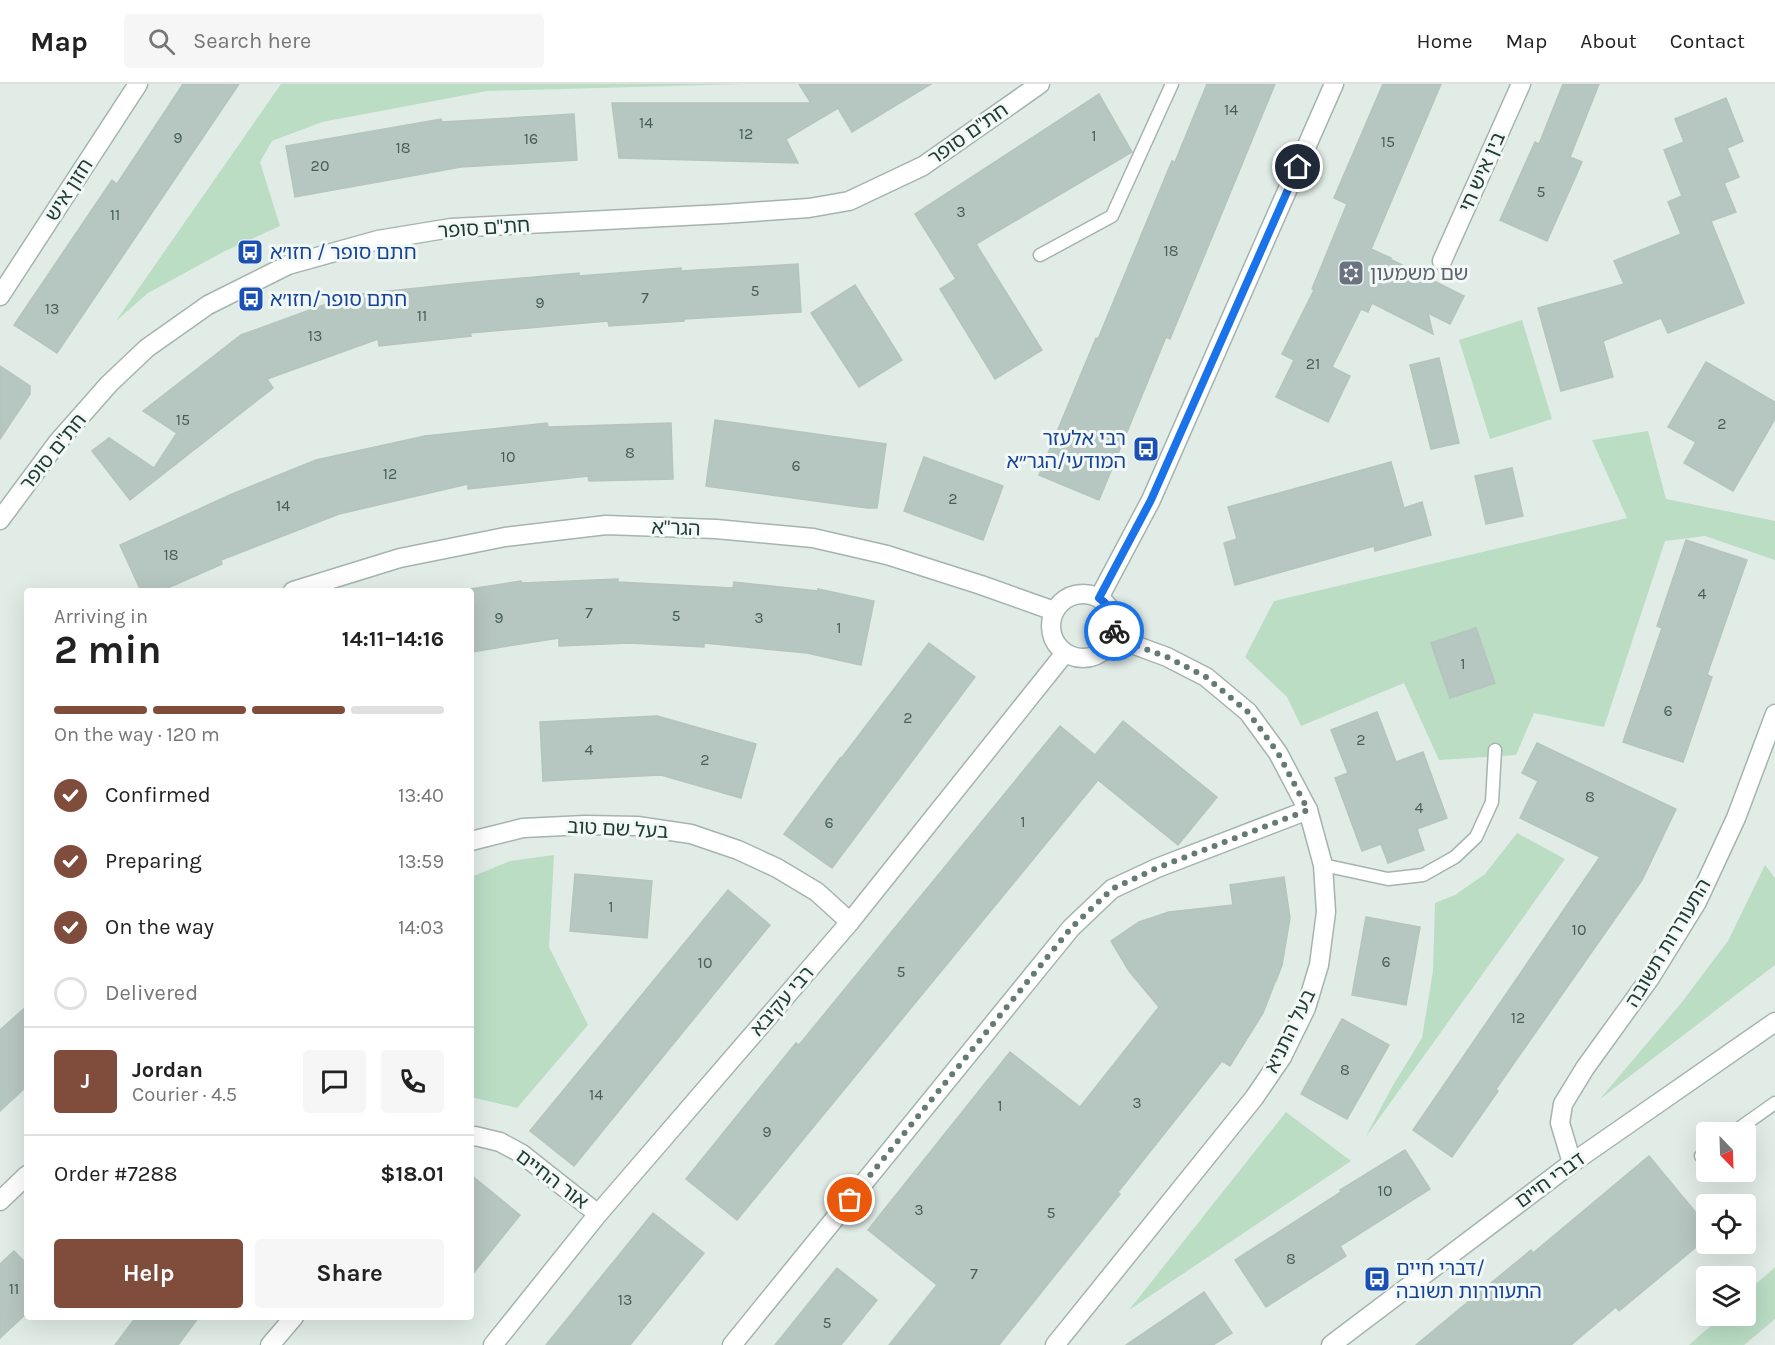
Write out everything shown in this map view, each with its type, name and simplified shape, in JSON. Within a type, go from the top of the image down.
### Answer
[{"type":"street","name":"חזון איש","points":[[0,296],[138,84]]},
{"type":"street","name":"חת\"ם סופר","points":[[0,520],[57,443],[109,384],[147,348],[208,305],[288,265],[378,240],[452,228],[723,214],[808,208],[849,201],[923,166],[1040,84]]},
{"type":"street","points":[[1099,598],[1151,500],[1334,84]]},
{"type":"street","name":"בין איש חי","points":[[1442,261],[1521,84]]},
{"type":"street","name":"הגר\"א","points":[[303,588],[400,558],[505,537],[606,525],[716,529],[813,538],[887,555],[1054,611]]},
{"type":"street","points":[[1079,594],[1089,594],[1099,598],[1112,611],[1115,620],[1113,637],[1108,646],[1101,652],[1083,658],[1065,653],[1053,639],[1051,620],[1054,611],[1060,603],[1079,594]]},
{"type":"street","name":"בעל התניא","points":[[1055,1345],[1254,1098],[1282,1057],[1306,1008],[1319,965],[1326,912],[1323,865],[1308,810],[1278,753],[1248,712],[1206,677],[1167,657],[1113,637]]},
{"type":"street","name":"רבי עקיבא","points":[[493,1345],[598,1214],[850,922],[1065,653]]},
{"type":"street","name":"התעוררות תשובה","points":[[1572,1163],[1560,1123],[1563,1104],[1585,1068],[1650,978],[1697,902],[1736,818],[1775,714]]},
{"type":"street","points":[[732,1345],[1071,928],[1112,889],[1157,868],[1308,810]]},
{"type":"street","name":"בעל שם טוב","points":[[474,840],[523,828],[585,825],[637,826],[691,834],[738,850],[777,868],[817,892],[850,922]]},
{"type":"street","name":"דברי חיים","points":[[1330,1345],[1572,1163],[1775,1022]]},
{"type":"street","name":"אור החיים","points":[[474,1136],[500,1142],[522,1154],[598,1214]]},
{"type":"street","points":[[0,1201],[24,1178]]},
{"type":"street","points":[[270,1345],[291,1320]]},
{"type":"lane","points":[[1040,255],[1112,216],[1172,84]]},
{"type":"lane","points":[[1323,865],[1388,879],[1424,875],[1455,857],[1476,837],[1492,802],[1496,750]]},
{"type":"lane","points":[[1748,1122],[1775,1103]]},
{"type":"green space","points":[[281,84],[743,84],[487,91],[322,122],[272,141],[260,162],[280,226],[225,251],[148,293],[116,321]]},
{"type":"green space","points":[[1522,320],[1552,419],[1490,439],[1459,340]]},
{"type":"green space","points":[[1648,431],[1666,499],[1775,521],[1775,560],[1705,536],[1665,541],[1604,727],[1534,713],[1516,755],[1439,760],[1404,683],[1301,726],[1287,697],[1245,657],[1274,601],[1627,518],[1592,440]]},
{"type":"green space","points":[[1517,833],[1565,859],[1365,1138],[1422,1038],[1433,971],[1435,903],[1455,895],[1485,874]]},
{"type":"green space","points":[[554,855],[549,947],[588,1025],[517,1108],[474,1098],[474,876],[510,861]]},
{"type":"green space","points":[[1765,865],[1775,878],[1775,965],[1600,1099],[1682,1002],[1728,941]]},
{"type":"green space","points":[[1286,1112],[1351,1161],[1129,1310]]},
{"type":"green space","points":[[1775,1267],[1775,1319],[1744,1345],[1689,1345],[1711,1326],[1756,1326],[1756,1284]]},
{"type":"building","points":[[183,84],[239,84],[57,353],[14,325],[112,180],[117,184]]},
{"type":"building","points":[[799,84],[931,84],[852,132],[838,108],[786,139],[798,163],[619,158],[612,103],[811,103]]},
{"type":"building","points":[[1207,84],[1275,84],[1170,339],[1166,337],[1099,500],[1039,475]]},
{"type":"building","points":[[1383,84],[1441,84],[1371,249],[1464,296],[1450,324],[1428,313],[1433,334],[1372,303],[1368,312],[1361,309],[1332,367],[1350,376],[1328,422],[1276,397],[1294,360],[1282,354],[1314,290],[1312,289],[1347,204],[1334,198]]},
{"type":"building","points":[[1563,84],[1599,84],[1570,157],[1582,162],[1547,241],[1500,220],[1535,142],[1539,144]]},
{"type":"building","points":[[1099,94],[1132,152],[976,244],[1042,350],[995,379],[940,289],[956,279],[915,214]]},
{"type":"building","points":[[1726,98],[1743,141],[1727,148],[1739,177],[1724,183],[1736,212],[1711,221],[1744,303],[1668,333],[1661,318],[1603,341],[1613,377],[1561,391],[1538,308],[1624,284],[1614,261],[1681,234],[1668,202],[1682,196],[1664,150],[1684,142],[1675,119]]},
{"type":"building","points":[[574,114],[577,160],[461,167],[295,197],[286,146],[441,119],[442,122]]},
{"type":"building","points":[[798,264],[801,312],[609,326],[608,321],[470,333],[471,336],[379,346],[378,339],[267,379],[273,388],[130,500],[92,451],[109,438],[154,468],[177,433],[143,411],[241,335],[351,295],[579,273],[579,276],[681,268],[681,271]]},
{"type":"building","points":[[855,285],[902,360],[859,387],[811,313]]},
{"type":"building","points":[[1439,358],[1459,443],[1431,449],[1410,365]]},
{"type":"building","points":[[1706,362],[1775,402],[1775,419],[1733,491],[1684,463],[1696,442],[1668,427]]},
{"type":"building","points":[[0,366],[30,386],[30,394],[0,439]]},
{"type":"building","points":[[715,420],[886,444],[877,508],[706,486]]},
{"type":"building","points":[[547,423],[548,427],[671,423],[673,479],[589,481],[588,476],[468,489],[468,484],[339,514],[221,560],[222,564],[168,588],[140,588],[120,545],[232,494],[316,460],[425,436]]},
{"type":"building","points":[[924,457],[1003,486],[983,540],[904,511]]},
{"type":"building","points":[[1391,462],[1404,508],[1422,502],[1431,535],[1375,551],[1374,546],[1235,585],[1224,543],[1237,539],[1228,507]]},
{"type":"building","points":[[1512,468],[1523,516],[1486,524],[1475,476]]},
{"type":"building","points":[[1686,540],[1747,560],[1707,675],[1712,677],[1683,762],[1623,742],[1662,628],[1657,626]]},
{"type":"building","points":[[618,579],[618,582],[733,588],[734,582],[818,591],[818,589],[874,601],[861,665],[807,653],[704,643],[704,647],[630,643],[559,646],[559,638],[474,652],[474,589],[521,581],[522,583]]},
{"type":"building","points":[[1476,628],[1495,683],[1450,698],[1431,643]]},
{"type":"building","points":[[929,643],[975,677],[832,868],[784,834]]},
{"type":"building","points":[[1377,712],[1396,762],[1423,752],[1447,818],[1417,829],[1424,850],[1388,863],[1381,844],[1362,851],[1335,778],[1348,773],[1331,730]]},
{"type":"building","points":[[657,716],[756,744],[741,798],[661,775],[543,781],[540,722]]},
{"type":"building","points":[[1123,721],[1217,797],[1178,845],[1098,780],[737,1220],[686,1179],[796,1043],[799,1045],[1060,726],[1095,755]]},
{"type":"building","points":[[1537,743],[1676,809],[1642,880],[1496,1089],[1498,1091],[1452,1157],[1413,1130],[1600,857],[1520,818],[1538,781],[1522,773]]},
{"type":"building","points":[[575,874],[652,881],[647,938],[570,931]]},
{"type":"building","points":[[1284,877],[1290,918],[1282,965],[1276,981],[1270,980],[1275,982],[1263,1013],[1230,1066],[1222,1061],[1118,1192],[1120,1194],[999,1345],[889,1345],[937,1285],[868,1230],[1010,1052],[1080,1107],[1159,1007],[1129,971],[1111,941],[1139,922],[1169,912],[1233,905],[1230,885]]},
{"type":"building","points":[[728,890],[770,925],[574,1166],[530,1131]]},
{"type":"building","points":[[1366,917],[1420,927],[1406,1005],[1352,995]]},
{"type":"building","points":[[24,1009],[24,1089],[0,1111],[0,1030]]},
{"type":"building","points":[[1342,1019],[1389,1045],[1347,1119],[1301,1094]]},
{"type":"building","points":[[1405,1150],[1430,1189],[1340,1246],[1346,1256],[1266,1307],[1235,1260]]},
{"type":"building","points":[[1649,1156],[1696,1213],[1696,1247],[1619,1311],[1616,1307],[1571,1345],[1416,1345],[1531,1250],[1533,1253]]},
{"type":"building","points":[[474,1177],[520,1215],[474,1272]]},
{"type":"building","points":[[653,1213],[704,1253],[630,1345],[546,1345]]},
{"type":"building","points":[[14,1251],[24,1261],[24,1316],[0,1338],[0,1264]]},
{"type":"building","points":[[837,1268],[877,1300],[841,1345],[775,1345]]},
{"type":"building","points":[[1204,1292],[1232,1333],[1213,1345],[1126,1345]]},
{"type":"building","points":[[134,1320],[197,1320],[178,1345],[115,1345]]},
{"type":"way so far","points":[[850,1200],[1071,928],[1112,889],[1157,868],[1308,810],[1278,753],[1248,712],[1206,677],[1167,657],[1113,637],[1114,631]]},
{"type":"place","name":"חתם סופר / חזו׳א","points":[[250,252]]},
{"type":"place","name":"שם משמעון","points":[[1351,273]]},
{"type":"place","name":"חתם סופר/חזו׳א","points":[[251,299]]},
{"type":"place","name":"רבי אלעזר המודעי/הגר״א","points":[[1146,449]]},
{"type":"place","name":"דברי חיים/ התעוררות תשובה","points":[[1377,1279]]},
{"type":"route","points":[[1114,631],[1115,620],[1112,611],[1099,598],[1151,500],[1298,167]]}]
